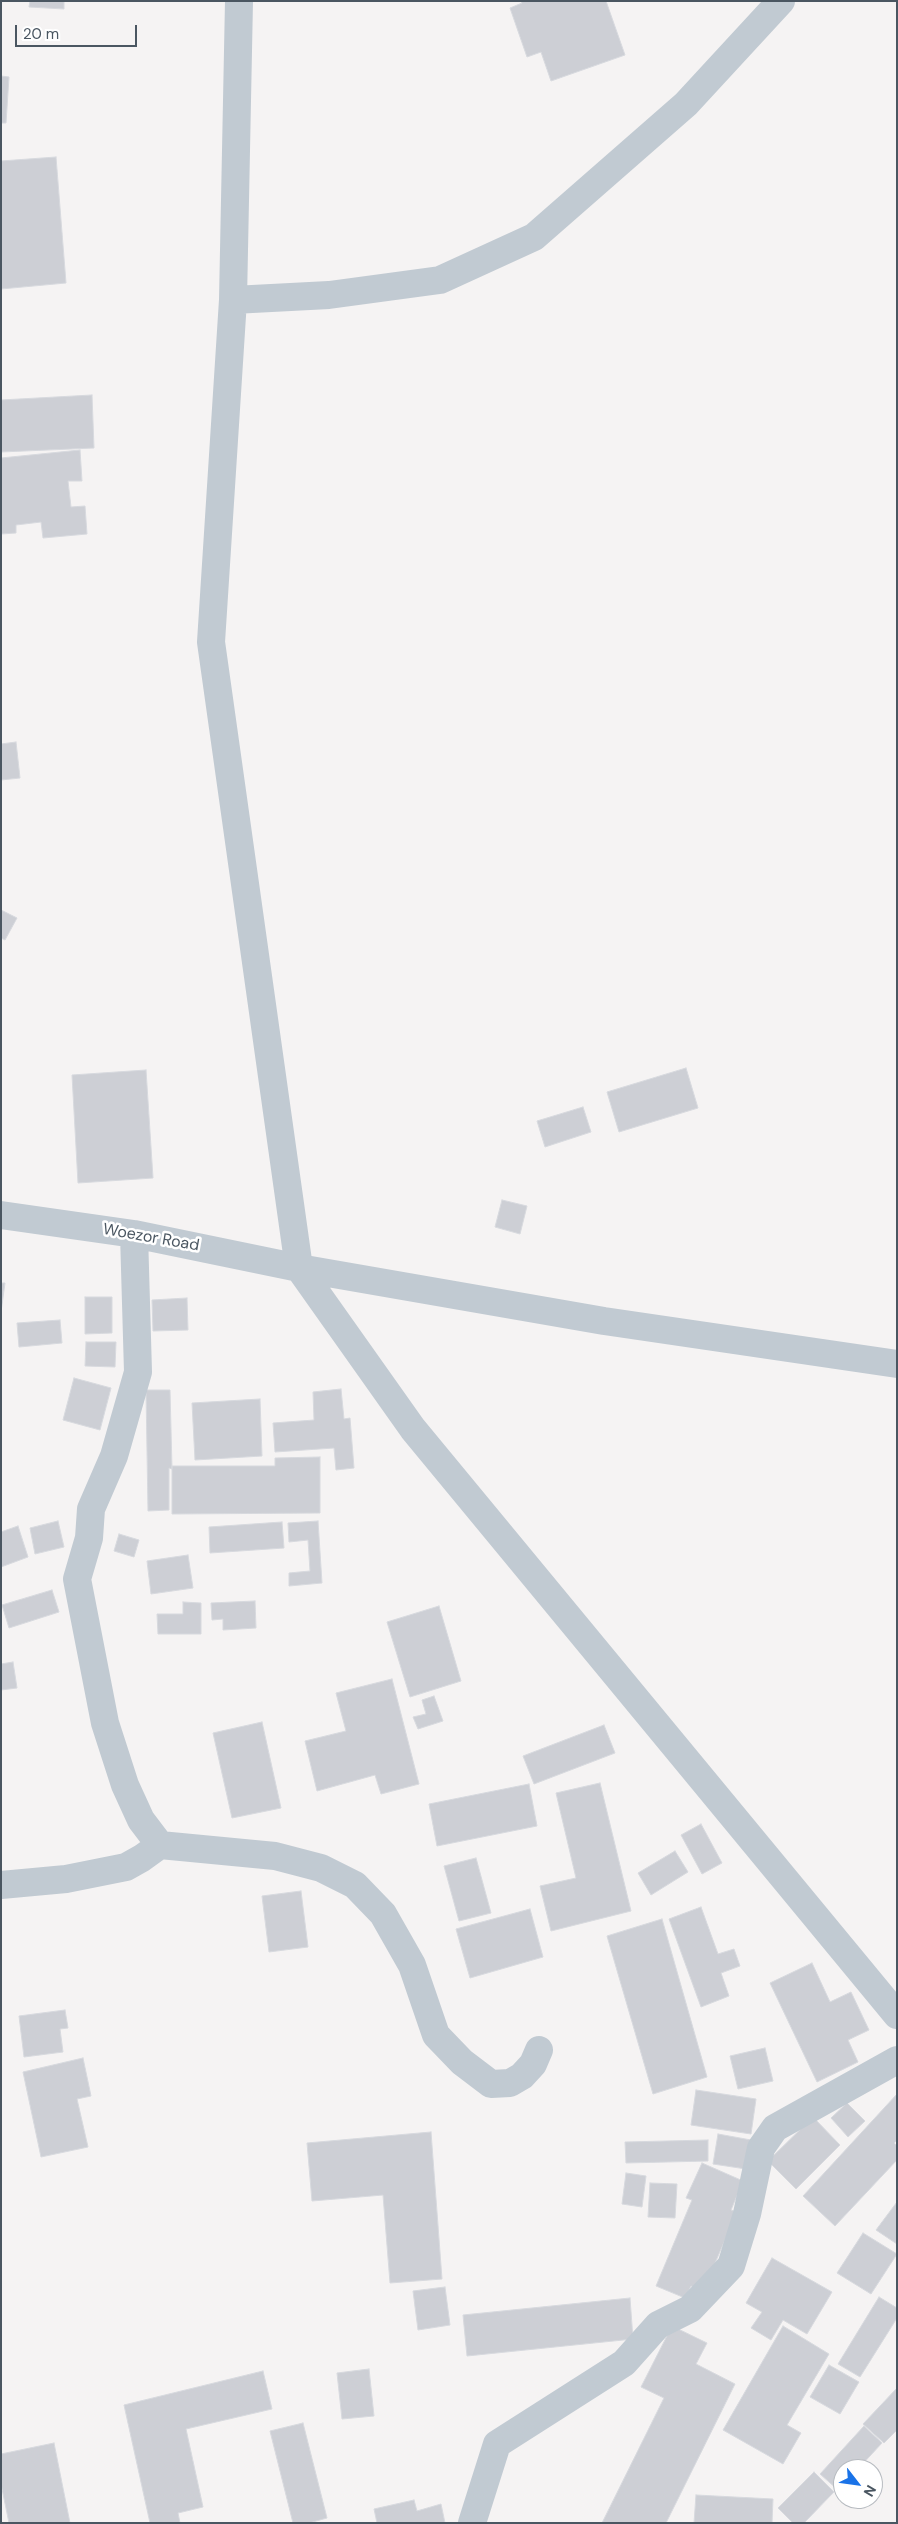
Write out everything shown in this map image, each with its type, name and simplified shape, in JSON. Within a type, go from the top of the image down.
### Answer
[{"type":"street","points":[[239,1],[234,300],[211,642],[299,1268],[413,1429],[897,2016]]},
{"type":"street","points":[[234,300],[329,295],[440,280],[534,237],[686,104],[782,1]]},
{"type":"street","name":"Woezor Road","points":[[1,1215],[134,1234],[299,1268],[604,1321],[897,1364]]},
{"type":"street","points":[[134,1234],[138,1372],[114,1456],[91,1509],[89,1538],[77,1579],[105,1723],[125,1785],[141,1820],[160,1845]]},
{"type":"street","points":[[1,1885],[66,1879],[126,1867],[160,1845],[275,1856],[321,1868],[355,1885],[383,1914],[412,1965],[436,2035],[462,2062],[491,2084],[510,2084],[522,2076],[533,2064],[539,2050]]},
{"type":"street","points":[[472,2523],[497,2444],[624,2362],[658,2325],[690,2309],[730,2266],[747,2214],[761,2148],[775,2128],[897,2060]]},
{"type":"building","points":[[30,1],[64,1],[64,9],[29,7]]},
{"type":"building","points":[[521,1],[606,1],[625,55],[551,81],[541,52],[527,57],[510,8],[522,3]]},
{"type":"building","points":[[1,76],[9,77],[6,123],[1,123]]},
{"type":"building","points":[[56,157],[66,283],[1,289],[1,161]]},
{"type":"building","points":[[92,395],[94,448],[1,452],[1,400]]},
{"type":"building","points":[[80,450],[82,481],[68,481],[71,507],[85,506],[87,534],[43,538],[41,522],[16,525],[16,533],[1,534],[1,458]]},
{"type":"building","points":[[16,742],[20,778],[1,780],[1,744]]},
{"type":"building","points":[[1,910],[17,918],[5,940],[1,938]]},
{"type":"building","points":[[686,1068],[698,1108],[619,1132],[607,1092]]},
{"type":"building","points":[[146,1070],[153,1178],[78,1183],[72,1075]]},
{"type":"building","points":[[583,1107],[591,1132],[545,1147],[537,1121]]},
{"type":"building","points":[[502,1200],[527,1206],[520,1234],[495,1227]]},
{"type":"building","points":[[1,1283],[5,1283],[1,1312]]},
{"type":"building","points":[[85,1297],[112,1297],[112,1333],[85,1334]]},
{"type":"building","points":[[187,1298],[188,1330],[153,1331],[152,1300]]},
{"type":"building","points":[[60,1320],[62,1343],[19,1347],[17,1323]]},
{"type":"building","points":[[86,1342],[116,1342],[115,1367],[85,1366]]},
{"type":"building","points":[[74,1378],[111,1388],[100,1430],[63,1420]]},
{"type":"building","points":[[341,1389],[344,1419],[350,1418],[354,1468],[336,1470],[334,1448],[275,1452],[273,1423],[314,1420],[313,1392]]},
{"type":"building","points":[[146,1390],[170,1390],[172,1469],[169,1468],[169,1510],[148,1511]]},
{"type":"building","points":[[260,1399],[262,1456],[195,1460],[192,1403]]},
{"type":"building","points":[[320,1457],[320,1513],[172,1514],[172,1466],[275,1466],[275,1458]]},
{"type":"building","points":[[58,1521],[64,1547],[35,1554],[30,1528]]},
{"type":"building","points":[[318,1521],[322,1583],[289,1586],[289,1573],[310,1571],[308,1540],[289,1542],[288,1523]]},
{"type":"building","points":[[282,1522],[284,1548],[210,1553],[209,1527]]},
{"type":"building","points":[[18,1526],[28,1557],[1,1567],[1,1532]]},
{"type":"building","points":[[119,1534],[139,1540],[134,1557],[114,1551]]},
{"type":"building","points":[[188,1555],[193,1588],[151,1594],[147,1561]]},
{"type":"building","points":[[52,1590],[59,1612],[9,1628],[2,1605]]},
{"type":"building","points":[[255,1601],[256,1628],[223,1630],[223,1619],[212,1620],[211,1603]]},
{"type":"building","points":[[183,1602],[201,1603],[201,1634],[158,1634],[157,1614],[183,1614]]},
{"type":"building","points":[[439,1606],[461,1681],[410,1697],[387,1622]]},
{"type":"building","points":[[13,1662],[17,1688],[1,1690],[1,1664]]},
{"type":"building","points":[[392,1679],[419,1784],[381,1794],[375,1775],[317,1791],[305,1741],[346,1731],[336,1693]]},
{"type":"building","points":[[434,1696],[443,1721],[418,1729],[413,1717],[426,1714],[422,1700]]},
{"type":"building","points":[[262,1722],[281,1808],[232,1818],[213,1733]]},
{"type":"building","points":[[604,1725],[615,1753],[534,1784],[523,1756]]},
{"type":"building","points":[[600,1783],[631,1911],[551,1931],[540,1886],[576,1878],[556,1793]]},
{"type":"building","points":[[529,1784],[537,1826],[437,1846],[429,1804]]},
{"type":"building","points":[[701,1824],[722,1863],[702,1874],[681,1835]]},
{"type":"building","points":[[675,1851],[688,1872],[651,1895],[638,1873]]},
{"type":"building","points":[[476,1858],[491,1913],[459,1921],[444,1866]]},
{"type":"building","points":[[301,1891],[308,1947],[269,1952],[262,1896]]},
{"type":"building","points":[[701,1907],[718,1954],[734,1949],[740,1966],[721,1973],[729,1996],[701,2007],[669,1919]]},
{"type":"building","points":[[530,1909],[543,1957],[470,1978],[456,1929]]},
{"type":"building","points":[[662,1919],[707,2077],[653,2094],[607,1936]]},
{"type":"building","points":[[812,1963],[830,2002],[851,1992],[869,2030],[848,2040],[858,2062],[817,2082],[770,1983]]},
{"type":"building","points":[[65,2010],[68,2028],[60,2029],[63,2052],[24,2057],[19,2016]]},
{"type":"building","points":[[765,2048],[773,2081],[738,2089],[730,2056]]},
{"type":"building","points":[[83,2058],[91,2096],[77,2099],[88,2147],[41,2157],[23,2072]]},
{"type":"building","points":[[696,2090],[756,2099],[751,2134],[691,2125]]},
{"type":"building","points":[[897,2094],[897,2140],[894,2143],[897,2146],[897,2160],[835,2226],[803,2196]]},
{"type":"building","points":[[847,2103],[865,2121],[848,2137],[831,2118]]},
{"type":"building","points":[[813,2117],[840,2145],[796,2189],[768,2161]]},
{"type":"building","points":[[431,2132],[442,2279],[390,2283],[383,2195],[312,2201],[307,2143]]},
{"type":"building","points":[[718,2134],[751,2140],[746,2169],[713,2164]]},
{"type":"building","points":[[708,2140],[708,2161],[626,2163],[625,2142]]},
{"type":"building","points":[[702,2163],[743,2181],[731,2210],[737,2212],[703,2291],[691,2286],[685,2298],[656,2286],[692,2200],[686,2198]]},
{"type":"building","points":[[626,2173],[646,2176],[642,2207],[622,2204]]},
{"type":"building","points":[[650,2183],[677,2184],[675,2218],[648,2217]]},
{"type":"building","points":[[897,2202],[897,2244],[876,2230]]},
{"type":"building","points":[[863,2233],[897,2254],[871,2294],[837,2273]]},
{"type":"building","points":[[772,2258],[832,2292],[807,2334],[783,2320],[771,2340],[751,2328],[762,2312],[746,2303]]},
{"type":"building","points":[[445,2287],[450,2325],[418,2330],[413,2291]]},
{"type":"building","points":[[879,2297],[897,2308],[897,2318],[860,2377],[838,2364]]},
{"type":"building","points":[[630,2298],[633,2339],[467,2356],[463,2315]]},
{"type":"building","points":[[672,2326],[707,2343],[696,2364],[735,2384],[666,2523],[602,2523],[664,2398],[641,2387]]},
{"type":"building","points":[[783,2326],[829,2354],[787,2425],[801,2433],[783,2464],[723,2430]]},
{"type":"building","points":[[829,2365],[859,2382],[840,2414],[810,2397]]},
{"type":"building","points":[[369,2369],[374,2416],[342,2419],[337,2373]]},
{"type":"building","points":[[263,2371],[272,2409],[186,2429],[203,2507],[178,2513],[180,2523],[150,2523],[124,2405]]},
{"type":"building","points":[[897,2388],[897,2430],[884,2443],[863,2424]]},
{"type":"building","points":[[303,2423],[327,2518],[309,2523],[293,2523],[270,2431]]},
{"type":"building","points":[[864,2426],[882,2443],[867,2459],[834,2459]]},
{"type":"building","points":[[54,2443],[70,2523],[9,2523],[1,2484],[1,2454]]},
{"type":"building","points":[[833,2460],[833,2486],[820,2474]]},
{"type":"building","points":[[814,2472],[833,2491],[804,2523],[793,2523],[778,2508]]},
{"type":"building","points":[[696,2495],[773,2499],[772,2523],[694,2523]]},
{"type":"building","points":[[414,2500],[417,2511],[441,2504],[445,2523],[377,2523],[374,2509]]}]
